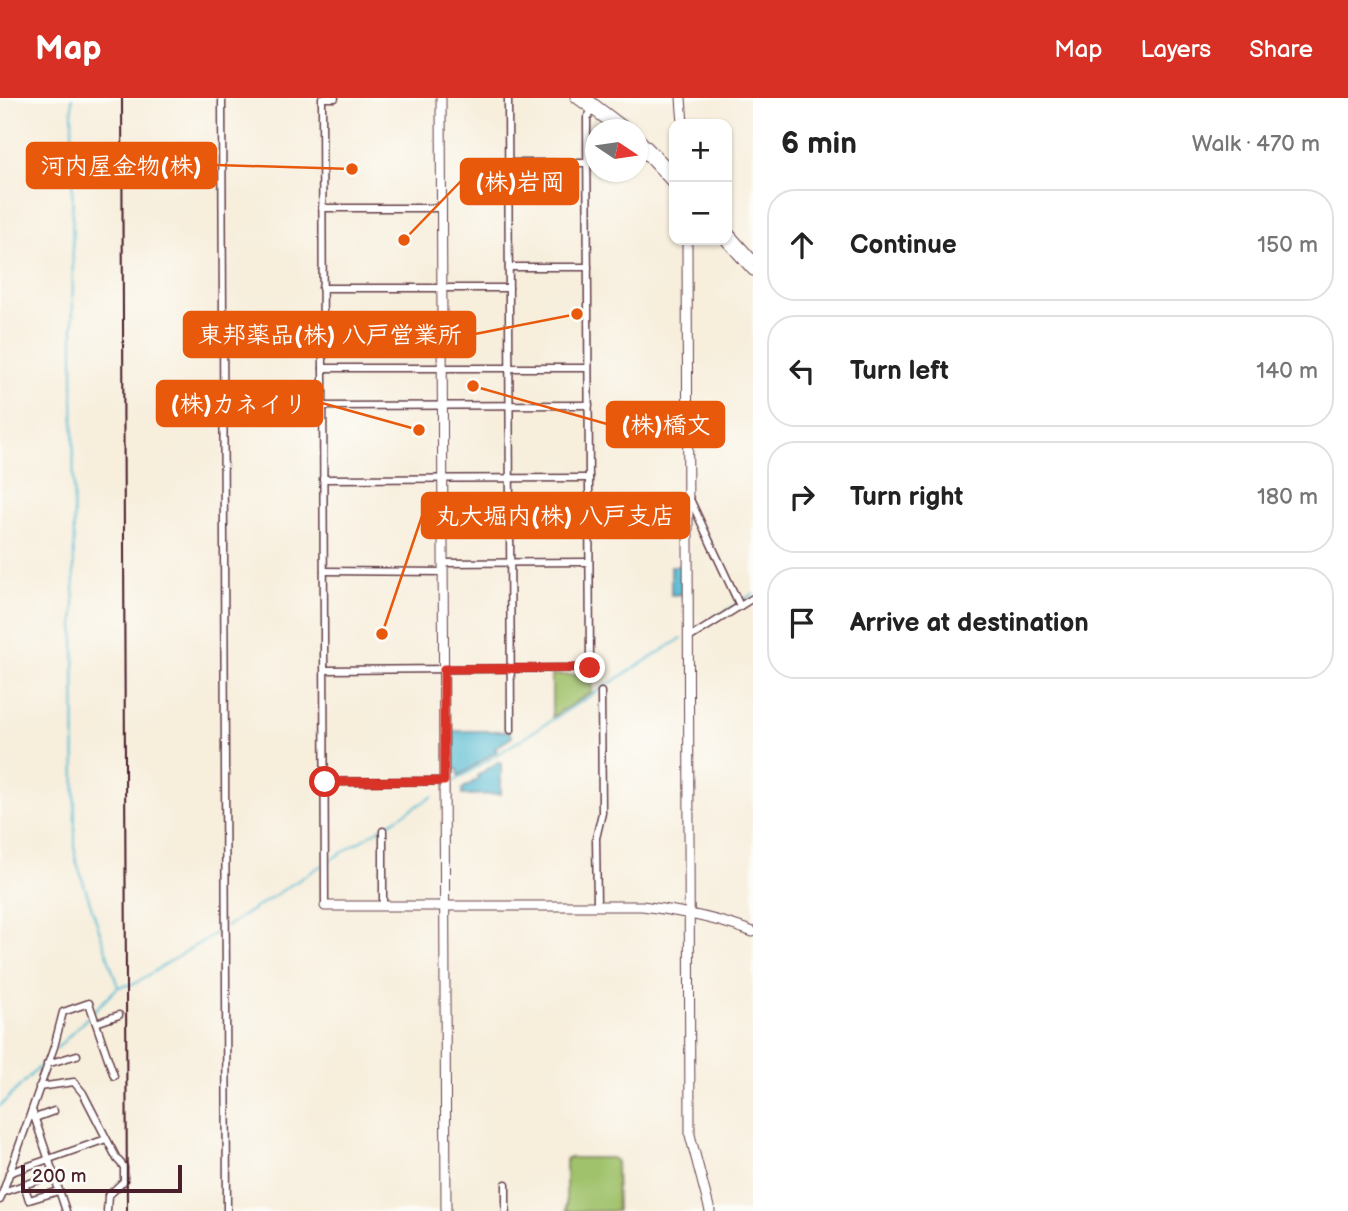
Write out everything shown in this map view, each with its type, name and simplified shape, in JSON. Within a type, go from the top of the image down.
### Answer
[{"type":"street","points":[[222,98],[226,1211]]},
{"type":"street","points":[[335,98],[322,98],[325,906],[642,906],[718,919],[753,932]]},
{"type":"street","points":[[441,98],[446,1211]]},
{"type":"street","points":[[508,98],[511,730]]},
{"type":"street","points":[[576,98],[613,119]]},
{"type":"street","points":[[587,98],[608,119]]},
{"type":"street","points":[[681,98],[683,119]]},
{"type":"street","points":[[587,119],[595,107]]},
{"type":"street","points":[[648,147],[669,168]]},
{"type":"street","points":[[648,157],[671,182]]},
{"type":"street","points":[[508,163],[585,163]]},
{"type":"street","points":[[325,670],[590,668],[587,182]]},
{"type":"street","points":[[322,208],[441,208]]},
{"type":"street","points":[[732,237],[753,260]]},
{"type":"street","points":[[687,245],[690,1135],[710,1211]]},
{"type":"street","points":[[730,245],[753,271]]},
{"type":"street","points":[[509,267],[588,267]]},
{"type":"street","points":[[322,288],[509,288]]},
{"type":"street","points":[[323,368],[588,368]]},
{"type":"street","points":[[323,406],[589,405]]},
{"type":"street","points":[[323,479],[589,478]]},
{"type":"street","points":[[688,495],[740,606]]},
{"type":"street","points":[[324,571],[589,562]]},
{"type":"street","points":[[689,638],[753,598]]},
{"type":"street","points":[[597,905],[596,838],[602,813],[601,692]]},
{"type":"street","points":[[325,782],[444,781]]},
{"type":"street","points":[[383,831],[383,906]]},
{"type":"street","points":[[0,1200],[63,1012],[89,1003],[114,1076]]},
{"type":"street","points":[[96,1023],[120,1016]]},
{"type":"street","points":[[47,1064],[77,1055]]},
{"type":"street","points":[[39,1087],[74,1082],[83,1093],[124,1170],[124,1181],[108,1196],[107,1211]]},
{"type":"street","points":[[32,1109],[66,1211]]},
{"type":"street","points":[[35,1118],[54,1111]]},
{"type":"street","points":[[9,1173],[106,1139]]},
{"type":"street","points":[[3,1192],[54,1175]]},
{"type":"street","points":[[506,1184],[506,1211]]},
{"type":"street","points":[[24,1185],[29,1200],[59,1191]]},
{"type":"green space","points":[[552,675],[593,675],[592,692],[552,717]]},
{"type":"green space","points":[[566,1158],[612,1158],[616,1161],[617,1211],[566,1211]]},
{"type":"water","points":[[671,566],[684,566],[684,594],[671,595]]},
{"type":"water","points":[[453,731],[509,731],[512,737],[495,748],[497,751],[459,776],[458,769],[453,769]]},
{"type":"water","points":[[498,762],[501,763],[501,794],[462,795],[462,789]]},
{"type":"waterway","points":[[72,98],[75,857],[118,987]]},
{"type":"waterway","points":[[742,601],[753,594]]},
{"type":"waterway","points":[[701,627],[737,604]]},
{"type":"waterway","points":[[455,781],[682,638]]},
{"type":"waterway","points":[[327,862],[433,796]]},
{"type":"waterway","points":[[227,926],[322,865]]},
{"type":"waterway","points":[[93,1012],[118,987],[134,984],[222,929]]},
{"type":"waterway","points":[[56,1049],[89,1016]]},
{"type":"waterway","points":[[0,1106],[48,1058]]},
{"type":"railway","points":[[122,98],[127,1211]]},
{"type":"place","name":"河内屋金物(株)","points":[[352,169]]},
{"type":"place","name":"(株)岩岡","points":[[404,240]]},
{"type":"place","name":"東邦薬品(株) 八戸営業所","points":[[577,314]]},
{"type":"place","name":"(株)橋文","points":[[473,386]]},
{"type":"place","name":"(株)カネイリ","points":[[419,430]]},
{"type":"place","name":"丸大堀内(株) 八戸支店","points":[[382,634]]},
{"type":"route","points":[[325,782],[444,781],[444,669],[590,668]]}]
